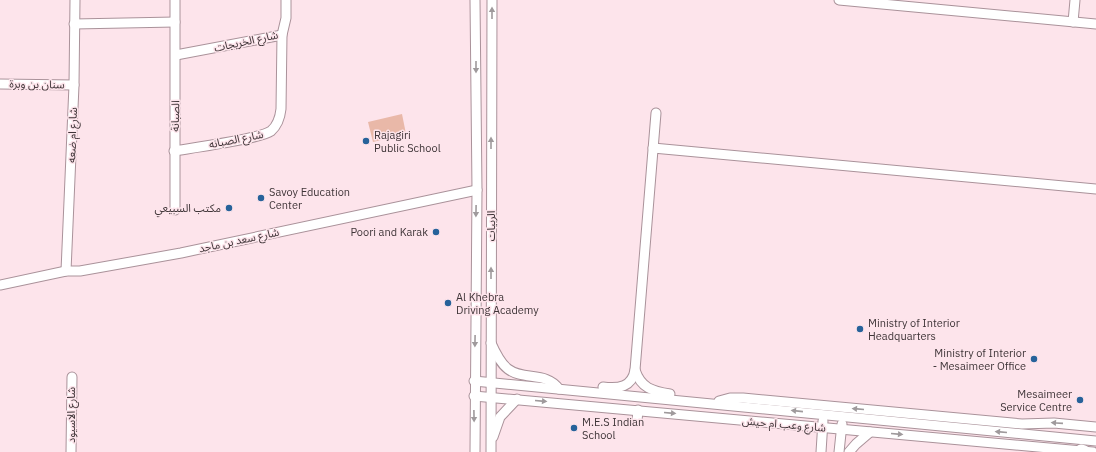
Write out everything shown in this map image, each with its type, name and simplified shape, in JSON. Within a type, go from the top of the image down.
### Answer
[{"type":"street","name":"شارع ام ضعه","points":[[66,271],[74,85],[75,0]]},
{"type":"street","name":"الصبانة","points":[[175,0],[175,210]]},
{"type":"street","name":"شارع الخريجات","points":[[176,55],[282,36],[286,18],[286,0]]},
{"type":"street","name":"الربيات","points":[[475,0],[477,190],[474,381],[475,452]]},
{"type":"street","name":"الربيات","points":[[490,448],[492,0]]},
{"type":"street","points":[[839,0],[1096,24]]},
{"type":"street","points":[[1073,22],[1075,0]]},
{"type":"street","points":[[74,24],[176,22]]},
{"type":"street","name":"شارع الصبانه","points":[[174,151],[263,135],[276,126],[280,118],[281,109],[282,36]]},
{"type":"street","name":"سنان بن وبرة","points":[[0,84],[74,85]]},
{"type":"street","points":[[588,392],[597,388],[624,386],[632,380],[635,370],[656,113]]},
{"type":"street","points":[[653,148],[1096,189]]},
{"type":"street","name":"شارع سعد بن ماجد","points":[[0,285],[66,271],[80,271],[181,253],[477,190]]},
{"type":"street","points":[[490,342],[501,362],[508,369],[519,374],[545,378],[553,382],[559,389]]},
{"type":"street","points":[[635,370],[639,380],[646,387],[655,391],[674,395],[683,400]]},
{"type":"street","name":"شارع الاسيود","points":[[71,452],[72,377]]},
{"type":"street","name":"شارع وعب ام حيش","points":[[474,381],[1096,441]]},
{"type":"street","name":"شارع وعب ام حيش","points":[[474,396],[490,396],[1086,452]]},
{"type":"street","name":"شارع وعب ام حيش","points":[[714,403],[730,398],[743,398],[1022,424],[1049,423],[1096,427]]},
{"type":"street","points":[[490,448],[500,417],[517,399]]},
{"type":"street","points":[[637,421],[638,410]]},
{"type":"street","points":[[821,452],[824,414]]},
{"type":"street","points":[[839,452],[843,416]]},
{"type":"street","points":[[947,427],[961,418]]},
{"type":"street","points":[[849,452],[870,432]]},
{"type":"shaded area","points":[[402,114],[406,134],[373,142],[368,122]]},
{"type":"place","name":"Rajagiri Public School","points":[[366,141]]},
{"type":"place","name":"Savoy Education Center","points":[[261,198]]},
{"type":"place","name":"مكتب السبيعي","points":[[229,208]]},
{"type":"place","name":"Poori and Karak","points":[[436,232]]},
{"type":"place","name":"Al Khebra Driving Academy","points":[[448,303]]},
{"type":"place","name":"Ministry of Interior Headquarters","points":[[860,329]]},
{"type":"place","name":"Ministry of Interior - Mesaimeer Office","points":[[1034,359]]},
{"type":"place","name":"Mesaimeer Service Centre","points":[[1080,400]]},
{"type":"place","name":"M.E.S Indian School","points":[[574,428]]}]
